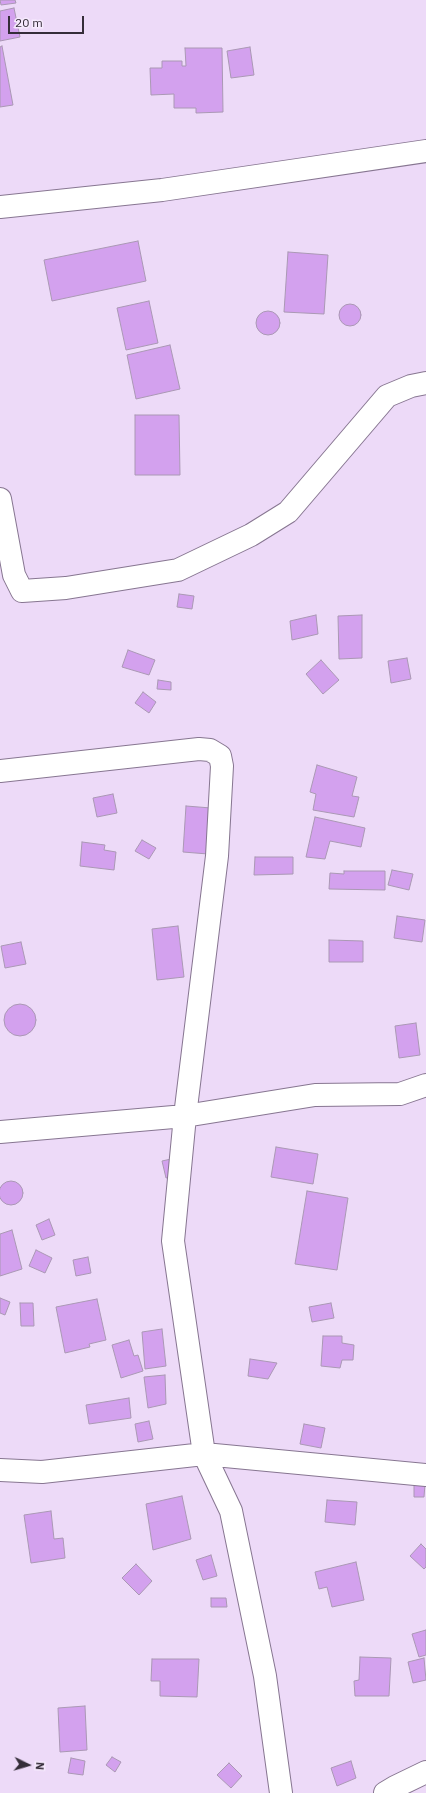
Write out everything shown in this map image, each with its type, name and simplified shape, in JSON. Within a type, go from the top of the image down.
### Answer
[{"type":"street","points":[[0,207],[162,190],[426,151]]},
{"type":"street","points":[[0,499],[14,575],[22,592],[66,588],[178,570],[251,535],[288,512],[387,396],[411,386],[426,383]]},
{"type":"street","points":[[0,771],[199,749],[210,750],[220,756],[222,766],[217,856],[185,1116],[173,1241],[204,1454],[231,1511],[265,1676],[281,1793]]},
{"type":"street","points":[[0,1132],[185,1116],[314,1095],[400,1094],[426,1085]]},
{"type":"street","points":[[0,1470],[42,1472],[204,1454],[426,1475]]},
{"type":"street","points":[[386,1793],[394,1787],[426,1772]]},
{"type":"building","points":[[0,0],[15,0],[16,3],[1,5]]},
{"type":"building","points":[[14,8],[20,37],[0,41],[0,11]]},
{"type":"building","points":[[2,46],[13,105],[0,107],[0,47]]},
{"type":"building","points":[[250,47],[254,75],[231,78],[227,51]]},
{"type":"building","points":[[185,48],[222,48],[223,112],[196,113],[196,108],[174,108],[174,94],[151,95],[150,68],[162,68],[162,61],[182,61],[182,66],[186,66]]},
{"type":"building","points":[[138,241],[146,281],[52,301],[44,260]]},
{"type":"building","points":[[288,252],[328,255],[324,314],[284,312]]},
{"type":"building","points":[[149,301],[158,343],[126,350],[117,308]]},
{"type":"building","points":[[350,304],[358,307],[361,315],[358,323],[350,326],[342,323],[339,315],[342,307]]},
{"type":"building","points":[[268,311],[276,315],[280,323],[276,331],[268,335],[260,331],[256,323],[260,315]]},
{"type":"building","points":[[170,345],[180,389],[136,399],[127,355]]},
{"type":"building","points":[[135,415],[179,415],[180,475],[135,475]]},
{"type":"building","points":[[179,594],[194,596],[192,609],[177,607]]},
{"type":"building","points":[[316,615],[318,634],[292,640],[290,621]]},
{"type":"building","points":[[362,615],[362,658],[339,659],[338,616]]},
{"type":"building","points":[[128,650],[155,660],[149,675],[122,667]]},
{"type":"building","points":[[407,658],[411,679],[391,683],[388,661]]},
{"type":"building","points":[[321,660],[339,680],[323,694],[306,674]]},
{"type":"building","points":[[158,680],[171,682],[171,690],[157,689]]},
{"type":"building","points":[[143,692],[156,702],[149,713],[135,703]]},
{"type":"building","points":[[317,765],[357,777],[352,796],[359,797],[354,817],[313,810],[316,794],[310,792]]},
{"type":"building","points":[[113,794],[117,813],[97,817],[93,798]]},
{"type":"building","points":[[186,806],[211,808],[208,854],[183,852]]},
{"type":"building","points":[[315,817],[365,828],[361,847],[330,841],[325,859],[306,857]]},
{"type":"building","points":[[142,840],[156,848],[149,859],[135,851]]},
{"type":"building","points":[[82,842],[105,845],[104,850],[116,852],[114,870],[80,866]]},
{"type":"building","points":[[255,857],[293,857],[293,874],[254,875]]},
{"type":"building","points":[[392,870],[413,874],[409,890],[388,885]]},
{"type":"building","points":[[344,871],[385,871],[385,890],[329,889],[330,873],[344,874]]},
{"type":"building","points":[[397,916],[425,920],[422,942],[394,938]]},
{"type":"building","points":[[178,926],[184,977],[157,980],[152,929]]},
{"type":"building","points":[[329,940],[363,941],[363,962],[329,962]]},
{"type":"building","points":[[21,942],[26,964],[5,968],[1,946]]},
{"type":"building","points":[[17,1004],[23,1004],[33,1011],[36,1020],[35,1026],[29,1033],[23,1036],[17,1036],[7,1029],[4,1023],[4,1017],[11,1007]]},
{"type":"building","points":[[416,1023],[420,1055],[399,1058],[395,1026]]},
{"type":"building","points":[[276,1147],[318,1154],[313,1184],[271,1177]]},
{"type":"building","points":[[171,1159],[174,1176],[166,1178],[162,1161]]},
{"type":"building","points":[[11,1181],[20,1184],[23,1193],[20,1202],[11,1205],[2,1202],[-1,1193],[2,1184]]},
{"type":"building","points":[[307,1191],[348,1198],[337,1270],[295,1264]]},
{"type":"building","points":[[49,1219],[55,1235],[42,1240],[36,1225]]},
{"type":"building","points":[[12,1230],[22,1269],[0,1276],[0,1234]]},
{"type":"building","points":[[36,1250],[52,1258],[45,1273],[29,1266]]},
{"type":"building","points":[[88,1257],[91,1273],[76,1276],[73,1260]]},
{"type":"building","points":[[0,1298],[10,1302],[5,1315],[0,1313]]},
{"type":"building","points":[[97,1299],[106,1340],[89,1344],[90,1347],[65,1353],[56,1307]]},
{"type":"building","points":[[20,1303],[33,1303],[34,1326],[21,1326]]},
{"type":"building","points":[[331,1303],[334,1318],[312,1322],[309,1307]]},
{"type":"building","points":[[162,1329],[166,1366],[145,1369],[142,1332]]},
{"type":"building","points":[[323,1336],[342,1336],[342,1343],[354,1345],[353,1360],[342,1360],[340,1368],[321,1366]]},
{"type":"building","points":[[129,1340],[134,1356],[138,1355],[143,1371],[121,1378],[112,1345]]},
{"type":"building","points":[[250,1359],[277,1363],[268,1379],[248,1376]]},
{"type":"building","points":[[165,1375],[166,1404],[148,1408],[144,1377]]},
{"type":"building","points":[[129,1398],[131,1418],[89,1424],[86,1405]]},
{"type":"building","points":[[149,1421],[153,1439],[138,1442],[135,1424]]},
{"type":"building","points":[[304,1424],[325,1428],[321,1448],[300,1444]]},
{"type":"building","points":[[414,1483],[425,1484],[424,1497],[414,1497]]},
{"type":"building","points":[[182,1496],[191,1539],[153,1550],[146,1504]]},
{"type":"building","points":[[327,1500],[357,1502],[355,1525],[325,1522]]},
{"type":"building","points":[[51,1511],[54,1539],[63,1538],[65,1558],[31,1563],[24,1515]]},
{"type":"building","points":[[421,1544],[426,1549],[426,1567],[424,1569],[410,1556]]},
{"type":"building","points":[[211,1555],[217,1576],[203,1580],[196,1560]]},
{"type":"building","points":[[356,1562],[364,1600],[332,1607],[327,1587],[319,1589],[315,1572]]},
{"type":"building","points":[[136,1564],[152,1581],[139,1595],[122,1578]]},
{"type":"building","points":[[211,1598],[226,1598],[227,1607],[211,1607]]},
{"type":"building","points":[[426,1630],[426,1655],[419,1657],[412,1634]]},
{"type":"building","points":[[360,1657],[391,1658],[389,1696],[355,1696],[354,1681],[359,1680]]},
{"type":"building","points":[[424,1658],[426,1680],[413,1683],[408,1662]]},
{"type":"building","points":[[152,1659],[199,1659],[197,1697],[160,1696],[160,1681],[151,1681]]},
{"type":"building","points":[[85,1706],[87,1750],[60,1752],[58,1708]]},
{"type":"building","points":[[112,1757],[121,1762],[115,1772],[106,1765]]},
{"type":"building","points":[[71,1758],[85,1761],[83,1775],[68,1773]]},
{"type":"building","points":[[351,1761],[356,1778],[337,1786],[331,1768]]},
{"type":"building","points":[[229,1763],[242,1776],[231,1788],[217,1775]]}]
